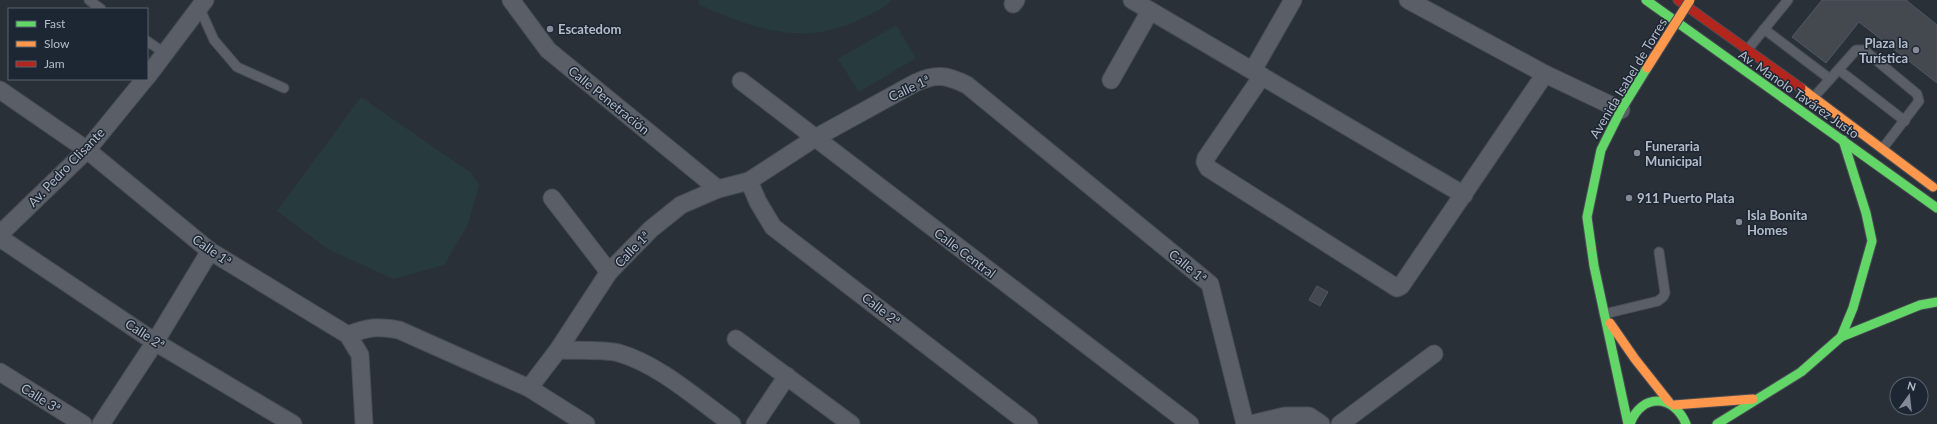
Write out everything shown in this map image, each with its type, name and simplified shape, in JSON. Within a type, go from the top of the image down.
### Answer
[{"type":"main road","name":"Av. Manolo Tavárez Justo","points":[[1646,0],[1937,208]]},
{"type":"main road","name":"Av. Manolo Tavárez Justo","points":[[1678,0],[1748,48],[1884,148],[1937,191]]},
{"type":"main road","name":"Avenida Isabel de Torres","points":[[1629,424],[1594,266],[1587,217],[1601,150],[1621,110],[1690,0]]},
{"type":"main road","points":[[1841,337],[1853,308],[1866,268],[1872,241],[1866,213],[1843,140]]},
{"type":"main road","points":[[1717,424],[1801,372],[1841,337],[1920,305],[1937,302]]},
{"type":"main road","name":"Avenida Isabel de Torres","points":[[1604,314],[1635,359],[1672,404],[1685,416],[1686,424]]},
{"type":"main road","points":[[1629,424],[1637,409],[1646,402],[1658,400],[1672,404],[1756,399]]},
{"type":"street","name":"Calle Penetración","points":[[511,0],[548,50],[718,189]]},
{"type":"street","points":[[1132,0],[1464,195]]},
{"type":"street","points":[[1293,0],[1257,73],[1206,158],[1208,168],[1397,288],[1401,286],[1464,195],[1545,74]]},
{"type":"street","points":[[1408,0],[1545,74],[1621,110]]},
{"type":"street","name":"Av. Pedro Clisante","points":[[148,76],[166,54],[202,4]]},
{"type":"street","points":[[1111,80],[1150,11]]},
{"type":"street","name":"Calle 1ª","points":[[529,388],[558,350],[609,272],[651,229],[681,205],[718,189],[749,181],[815,138],[929,76],[949,76],[967,84],[1210,284],[1245,424]]},
{"type":"street","name":"Av. Pedro Clisante","points":[[0,234],[87,150],[144,80]]},
{"type":"street","name":"Calle Central","points":[[741,81],[1190,424]]},
{"type":"street","name":"Calle 1ª","points":[[0,90],[87,150],[210,251],[348,335],[360,355],[364,424]]},
{"type":"street","name":"Calle 2ª","points":[[749,181],[758,202],[773,227],[1029,424]]},
{"type":"street","points":[[552,198],[609,272]]},
{"type":"street","name":"Calle 2ª","points":[[0,238],[155,342],[293,424]]},
{"type":"street","points":[[101,424],[155,342],[210,251]]},
{"type":"street","points":[[348,335],[366,328],[380,327],[399,330],[529,388],[586,424]]},
{"type":"street","points":[[736,339],[851,424]]},
{"type":"street","points":[[558,350],[618,353],[641,361],[663,374],[732,424]]},
{"type":"street","points":[[1340,424],[1434,354]]},
{"type":"street","name":"Calle 3ª","points":[[0,372],[83,424]]},
{"type":"street","points":[[755,424],[787,376]]},
{"type":"street","points":[[1251,424],[1285,416],[1309,416],[1321,424]]},
{"type":"lane","points":[[89,0],[101,8]]},
{"type":"lane","points":[[1748,48],[1788,0]]},
{"type":"lane","points":[[202,4],[214,40],[237,66],[284,88]]},
{"type":"lane","points":[[1764,29],[1830,79]]},
{"type":"lane","points":[[148,42],[166,54]]},
{"type":"lane","points":[[1814,97],[1856,50],[1864,50],[1917,94],[1919,101],[1884,148]]},
{"type":"lane","points":[[1839,70],[1905,121]]},
{"type":"lane","points":[[1604,314],[1658,301],[1663,297],[1665,293],[1659,252]]},
{"type":"green space","points":[[700,0],[891,0],[878,10],[841,27],[820,32],[799,33],[779,32],[739,21],[698,4]]},
{"type":"green space","points":[[896,25],[916,58],[859,92],[838,59]]},
{"type":"green space","points":[[361,97],[471,173],[479,185],[468,224],[444,265],[393,279],[328,249],[277,211]]},
{"type":"building","name":"Plaza la Turística","points":[[1822,0],[1906,0],[1937,25],[1937,83],[1859,22],[1826,63],[1792,37]]},
{"type":"building","points":[[1317,286],[1328,292],[1320,306],[1309,300]]},
{"type":"traffic: fast","points":[[1646,0],[1937,208]]},
{"type":"traffic: fast","points":[[1628,424],[1594,266],[1587,217],[1601,150],[1621,110],[1647,68]]},
{"type":"traffic: fast","points":[[1841,337],[1853,308],[1872,241],[1866,213],[1843,140]]},
{"type":"traffic: fast","points":[[1841,337],[1920,305],[1937,302]]},
{"type":"traffic: fast","points":[[1717,424],[1801,372],[1841,337]]},
{"type":"traffic: fast","points":[[1630,424],[1635,414],[1642,407],[1649,402],[1658,401],[1674,407],[1681,414],[1686,424]]},
{"type":"traffic: slow","points":[[1647,68],[1690,0]]},
{"type":"traffic: slow","points":[[1801,88],[1933,187]]},
{"type":"traffic: slow","points":[[1610,323],[1635,359],[1669,402]]},
{"type":"traffic: slow","points":[[1674,405],[1753,399]]},
{"type":"traffic: jam","points":[[1678,0],[1801,88]]},
{"type":"place","name":"Escatedom","points":[[550,29]]},
{"type":"place","name":"Plaza la Turística","points":[[1916,50]]},
{"type":"place","name":"Funeraria Municipal","points":[[1637,153]]},
{"type":"place","name":"911 Puerto Plata","points":[[1629,198]]},
{"type":"place","name":"Isla Bonita Homes","points":[[1739,222]]}]
